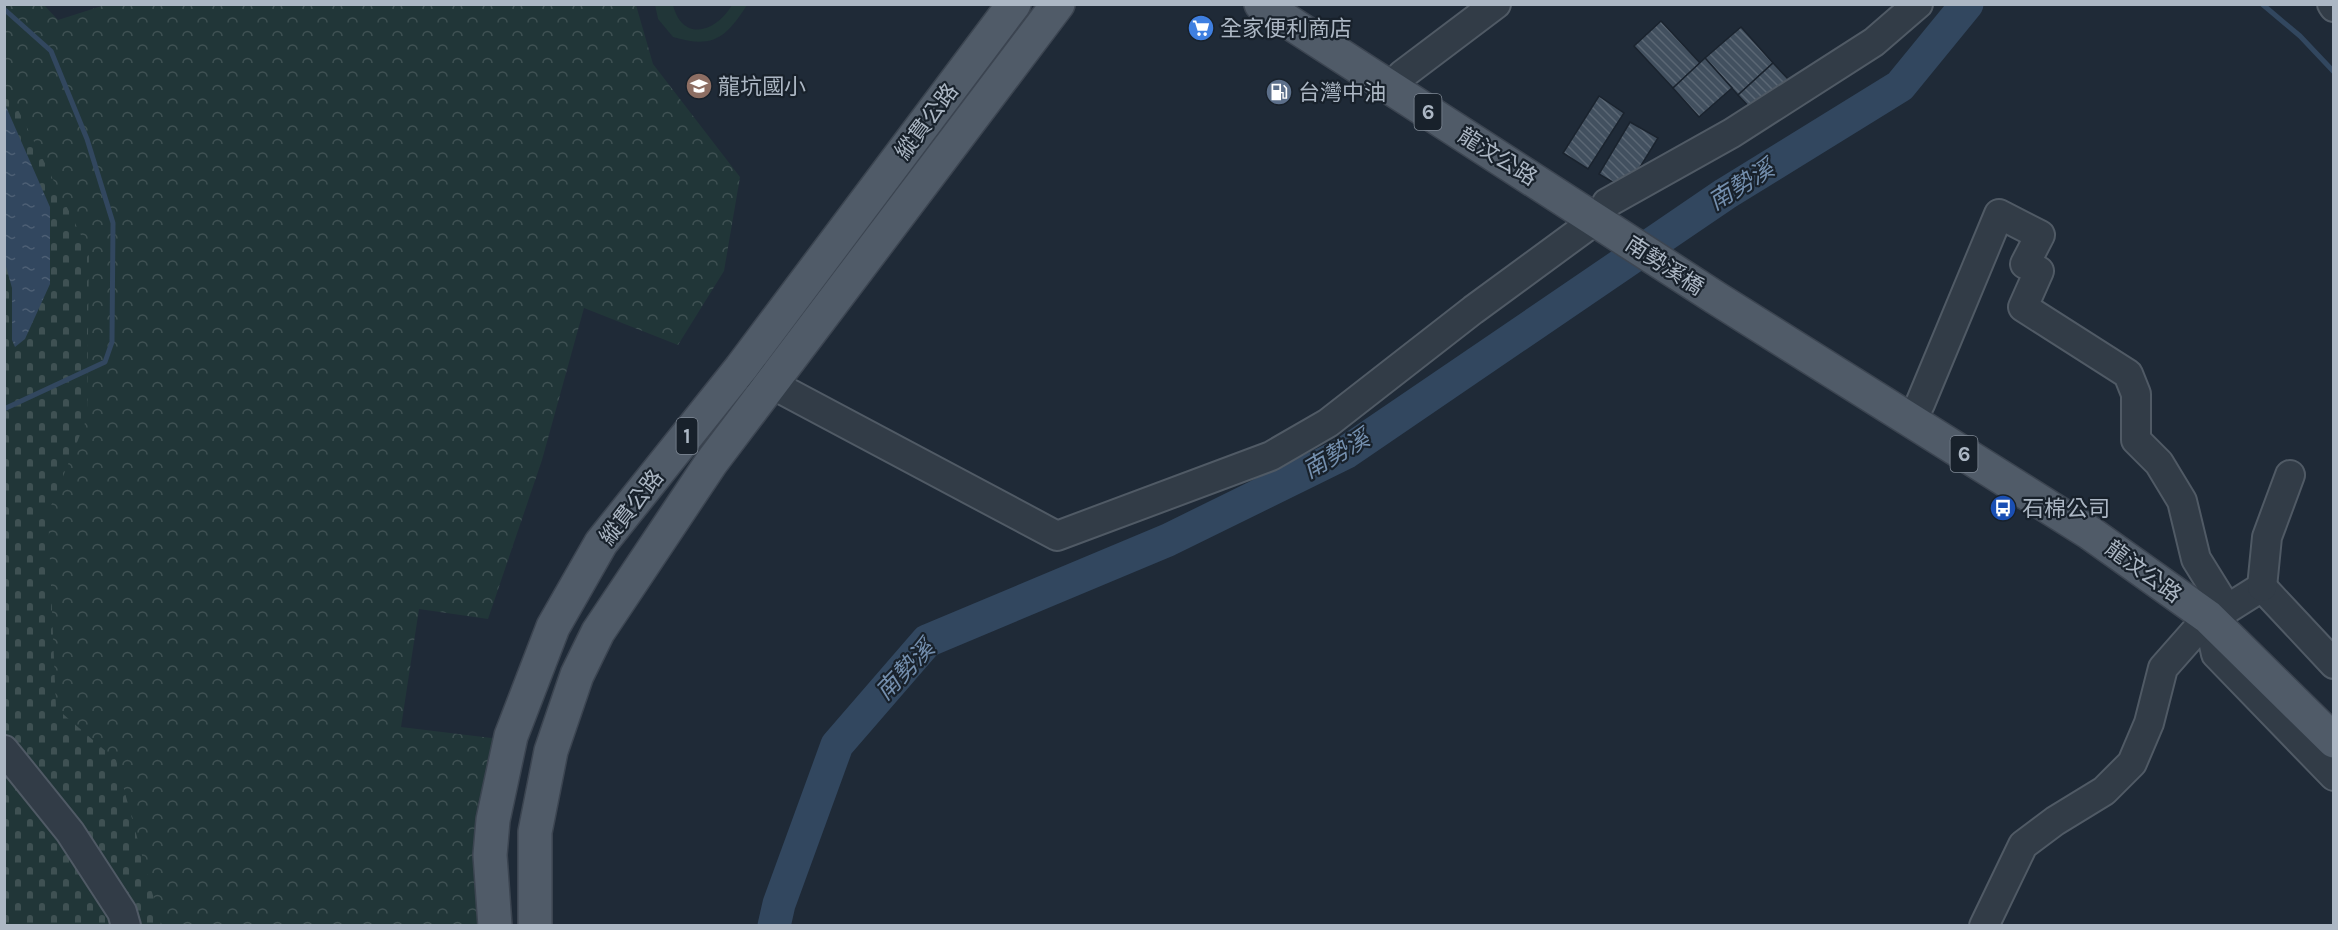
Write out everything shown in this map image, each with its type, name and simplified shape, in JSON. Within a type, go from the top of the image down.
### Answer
[{"type":"main road","name":"縱貫公路","points":[[495,926],[490,855],[493,820],[511,736],[553,627],[601,543],[741,368],[1014,4]]},
{"type":"main road","name":"縱貫公路","points":[[535,926],[535,832],[551,752],[577,675],[598,632],[711,463],[1058,4]]},
{"type":"main road","name":"龍汶公路","points":[[1277,7],[1611,218]]},
{"type":"main road","name":"龍汶公路","points":[[1342,48],[1402,75],[1611,218]]},
{"type":"main road","name":"南勢溪橋","points":[[1611,218],[1723,290]]},
{"type":"main road","name":"龍汶公路","points":[[1723,290],[1915,412],[2090,533],[2217,613],[2334,713]]},
{"type":"main road","name":"龍汶公路","points":[[2217,613],[2334,741]]},
{"type":"street","points":[[1402,75],[1496,4]]},
{"type":"street","points":[[741,368],[1057,536],[1271,456],[1328,423],[1732,133],[1865,48],[1918,4]]},
{"type":"street","points":[[1915,412],[1999,214],[2040,235],[2025,264],[2039,271],[2023,307],[2128,374],[2136,394],[2136,440],[2159,463],[2182,501],[2196,559],[2217,613],[2216,654],[2334,776]]},
{"type":"street","points":[[2290,475],[2267,537],[2262,587],[2334,664]]},
{"type":"street","points":[[1984,926],[2023,844],[2104,791],[2132,763],[2149,723],[2163,668],[2217,613],[2262,587]]},
{"type":"street","points":[[4,750],[70,832],[122,912],[126,926]]},
{"type":"green space","points":[[108,4],[636,5],[653,64],[740,177],[724,271],[678,345],[584,308],[542,460],[488,619],[419,609],[401,727],[508,740],[502,925],[5,926],[5,5],[44,5],[58,20]]},
{"type":"green space","points":[[655,5],[673,5],[684,25],[692,29],[700,29],[717,22],[732,5],[747,5],[725,33],[708,41],[698,42],[673,37],[658,19]]},
{"type":"green space","points":[[4,82],[89,251],[87,418],[48,513],[56,708],[116,760],[161,925],[5,925]]},
{"type":"water","points":[[4,102],[50,207],[50,284],[25,339],[15,347],[12,340],[12,288],[5,263]]},
{"type":"building","points":[[1661,21],[1700,63],[1673,88],[1634,46]]},
{"type":"building","points":[[1741,27],[1773,63],[1738,95],[1705,58]]},
{"type":"building","points":[[1705,58],[1732,88],[1699,117],[1673,88]]},
{"type":"building","points":[[1773,63],[1788,79],[1753,111],[1738,95]]},
{"type":"building","points":[[1599,96],[1624,113],[1588,169],[1563,153]]},
{"type":"building","points":[[1630,122],[1658,138],[1626,190],[1599,174]]},
{"type":"waterway","name":"南勢溪","points":[[774,926],[779,904],[837,745],[927,641],[1168,540],[1345,453],[1725,194],[1900,86],[1967,4]]},
{"type":"waterway","points":[[2262,4],[2300,36],[2334,72]]},
{"type":"waterway","points":[[4,9],[51,51],[87,139],[113,223],[112,342],[105,362],[4,409]]},
{"type":"place","name":"全家便利商店","points":[[1201,28]]},
{"type":"place","name":"龍坑國小","points":[[699,86]]},
{"type":"place","name":"台灣中油","points":[[1279,92]]},
{"type":"place","name":"石棉公司","points":[[2003,508]]}]
